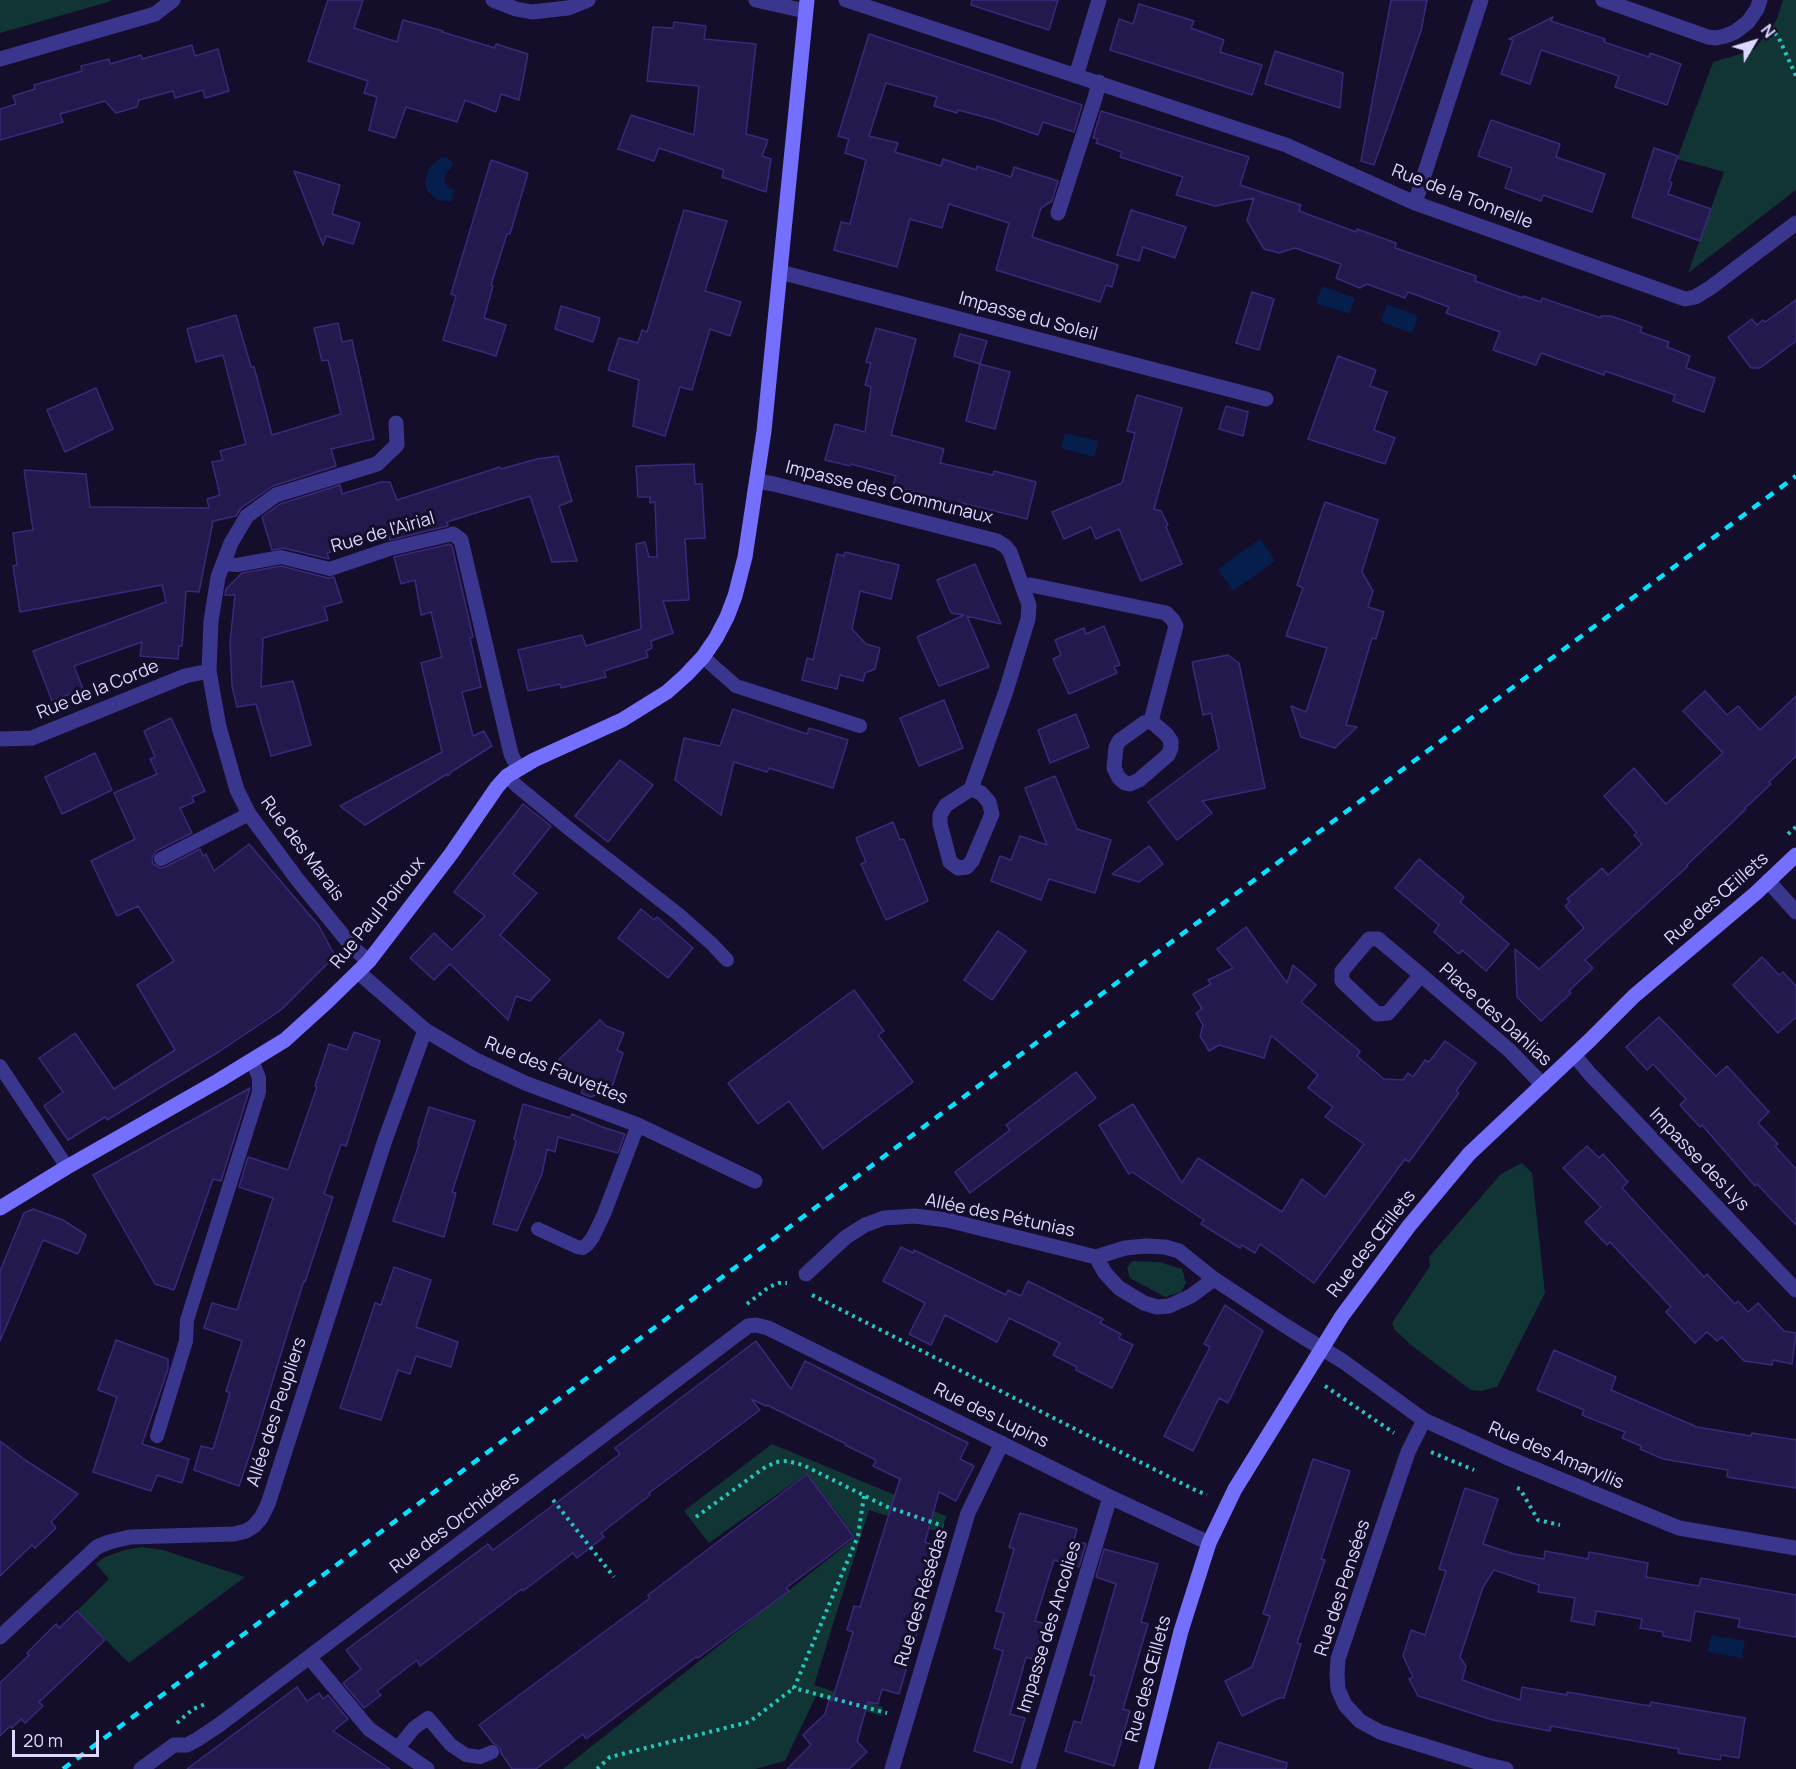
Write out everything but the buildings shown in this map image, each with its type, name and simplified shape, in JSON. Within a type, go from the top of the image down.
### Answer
[{"type":"street","points":[[0,59],[155,14],[173,0]]},
{"type":"street","points":[[493,0],[516,9],[532,12],[568,8],[588,0]]},
{"type":"street","points":[[756,0],[806,5]]},
{"type":"street","name":"Rue de la Tonnelle","points":[[846,0],[1286,145],[1415,203],[1685,299],[1695,297],[1710,288],[1796,223]]},
{"type":"street","points":[[1076,76],[1099,0]]},
{"type":"street","points":[[1415,203],[1481,0]]},
{"type":"street","points":[[1603,0],[1716,38],[1735,32],[1748,22],[1760,0]]},
{"type":"street","name":"Rue Paul Poiroux","points":[[0,1208],[285,1040],[364,966],[451,854],[497,786],[512,772],[622,720],[674,687],[703,657],[716,638],[735,596],[745,557],[764,431],[806,5]]},
{"type":"street","points":[[1058,213],[1099,82]]},
{"type":"street","name":"Impasse du Soleil","points":[[780,273],[1266,399]]},
{"type":"street","name":"Rue des Marais","points":[[364,966],[354,949],[304,888],[249,814],[237,790],[219,727],[209,671],[211,621],[218,578],[231,543],[246,516],[276,495],[377,464],[397,446],[396,423]]},
{"type":"street","name":"Impasse des Communaux","points":[[756,481],[997,541],[1010,552],[1029,605],[1028,619],[1006,692],[971,789]]},
{"type":"street","name":"Rue de l'Airial","points":[[453,534],[461,540],[511,754],[512,772]]},
{"type":"street","points":[[1022,586],[1031,585],[1166,614],[1173,620],[1176,626],[1151,721]]},
{"type":"street","name":"Rue de la Corde","points":[[0,739],[32,738],[185,676],[209,671]]},
{"type":"street","points":[[971,789],[981,793],[989,802],[993,814],[972,861],[967,867],[958,868],[950,862],[940,824],[940,815],[946,805],[971,789]]},
{"type":"street","name":"Rue des Œillets","points":[[1146,1769],[1181,1631],[1209,1543],[1235,1489],[1342,1316],[1409,1226],[1468,1154],[1634,996],[1756,893],[1796,855]]},
{"type":"street","points":[[1768,881],[1796,912]]},
{"type":"street","name":"Place des Dahlias","points":[[1421,975],[1388,1013],[1377,1014],[1342,981],[1342,971],[1369,939],[1378,939],[1421,975],[1509,1050],[1543,1085]]},
{"type":"street","name":"Rue des Fauvettes","points":[[364,966],[425,1030],[474,1059],[525,1083],[638,1125],[755,1181]]},
{"type":"street","name":"Allée des Peupliers","points":[[0,1637],[97,1547],[130,1537],[234,1534],[246,1531],[261,1518],[268,1504],[385,1140],[425,1030]]},
{"type":"street","name":"Impasse des Lys","points":[[1574,1055],[1796,1290]]},
{"type":"street","name":"Allée des Pétunias","points":[[806,1274],[846,1238],[865,1225],[884,1218],[915,1216],[947,1220],[1096,1257]]},
{"type":"street","points":[[1214,1279],[1191,1296],[1169,1306],[1157,1307],[1144,1303],[1119,1288],[1105,1274],[1096,1257],[1125,1248],[1146,1245],[1179,1251],[1214,1279],[1323,1348]]},
{"type":"street","name":"Rue des Lupins","points":[[756,1325],[768,1328],[1110,1497],[1209,1543]]},
{"type":"street","name":"Rue des Orchidées","points":[[141,1769],[174,1745],[187,1745],[198,1739],[310,1658],[743,1329],[756,1325]]},
{"type":"street","name":"Rue des Amaryllis","points":[[1323,1348],[1424,1420],[1508,1458],[1679,1528],[1796,1548]]},
{"type":"street","name":"Rue des Pensées","points":[[1424,1420],[1408,1452],[1338,1659],[1338,1689],[1345,1705],[1360,1721],[1380,1732],[1506,1769]]},
{"type":"street","name":"Rue des Résédas","points":[[892,1769],[968,1513],[1002,1443]]},
{"type":"street","name":"Impasse des Ancolies","points":[[1028,1769],[1110,1497]]},
{"type":"street","points":[[310,1658],[369,1730],[427,1769]]},
{"type":"lane","name":"Rue de l'Airial","points":[[224,564],[237,565],[281,557],[330,569],[390,549],[453,534]]},
{"type":"lane","points":[[703,657],[736,686],[860,726]]},
{"type":"lane","points":[[512,772],[549,813],[678,914],[727,960]]},
{"type":"lane","points":[[161,859],[249,814]]},
{"type":"lane","points":[[157,1436],[186,1341],[187,1320],[259,1092],[259,1078],[252,1060]]},
{"type":"lane","points":[[0,1066],[67,1167]]},
{"type":"lane","points":[[538,1229],[577,1247],[583,1248],[587,1245],[604,1214],[638,1125]]},
{"type":"lane","points":[[397,1749],[414,1728],[428,1718],[459,1751],[474,1758],[492,1752]]},
{"type":"path","points":[[1766,25],[1778,36],[1796,76]]},
{"type":"path","points":[[745,1305],[769,1287],[779,1283],[794,1286]]},
{"type":"path","points":[[806,1292],[1205,1495]]},
{"type":"path","points":[[1325,1386],[1398,1436]]},
{"type":"path","points":[[1425,1450],[1478,1471]]},
{"type":"path","points":[[696,1516],[764,1468],[776,1462],[787,1461],[803,1465],[885,1506],[949,1529]]},
{"type":"path","points":[[540,1484],[614,1577]]},
{"type":"path","points":[[1509,1484],[1520,1489],[1538,1520],[1560,1524]]},
{"type":"path","points":[[597,1769],[610,1757],[749,1722],[794,1688],[858,1536],[864,1496]]},
{"type":"path","points":[[794,1688],[896,1715]]},
{"type":"path","points":[[174,1745],[170,1736],[175,1725],[193,1709],[216,1699]]},
{"type":"green space","points":[[0,0],[112,0],[0,33]]},
{"type":"green space","points":[[1783,0],[1796,0],[1796,190],[1688,273],[1724,172],[1677,159],[1713,62],[1754,50],[1776,21]]},
{"type":"green space","points":[[1522,1163],[1532,1173],[1545,1293],[1497,1387],[1480,1391],[1471,1390],[1411,1345],[1395,1330],[1392,1323],[1430,1266],[1429,1257],[1501,1174]]},
{"type":"green space","points":[[1132,1261],[1159,1262],[1182,1269],[1186,1283],[1181,1292],[1165,1297],[1130,1278],[1127,1268]]},
{"type":"green space","points":[[772,1444],[946,1516],[942,1533],[869,1510],[814,1685],[883,1707],[882,1716],[816,1696],[785,1761],[755,1769],[563,1769],[856,1537],[807,1473],[709,1543],[684,1511]]},
{"type":"green space","points":[[142,1547],[163,1550],[245,1577],[129,1663],[77,1611],[109,1579],[96,1564],[105,1557]]},
{"type":"water","points":[[446,157],[452,165],[446,172],[444,182],[448,188],[454,190],[452,202],[437,200],[428,192],[425,183],[429,168],[440,158]]},
{"type":"water","points":[[1322,286],[1355,298],[1349,314],[1316,303]]},
{"type":"water","points":[[1387,304],[1418,316],[1412,333],[1381,322]]},
{"type":"water","points":[[1065,433],[1098,441],[1094,457],[1061,448]]},
{"type":"water","points":[[1260,539],[1275,561],[1233,591],[1218,569]]},
{"type":"water","points":[[1711,1635],[1745,1641],[1742,1658],[1708,1652]]},
{"type":"railway","points":[[63,1769],[1796,476]]}]
